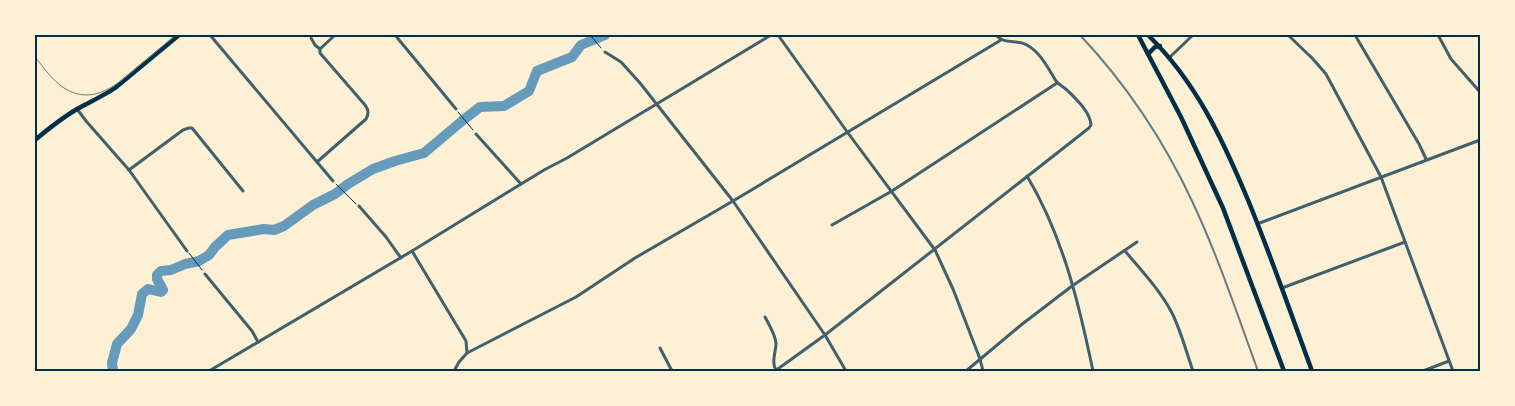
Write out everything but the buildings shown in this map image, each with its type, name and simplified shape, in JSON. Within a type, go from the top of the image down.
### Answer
[{"type":"main road","points":[[35,140],[77,109],[115,88],[179,35]]},
{"type":"main road","points":[[1138,35],[1181,117],[1223,208],[1284,371]]},
{"type":"main road","points":[[1148,35],[1160,46],[1185,76],[1208,114],[1234,166],[1258,224],[1312,371]]},
{"type":"main road","points":[[1148,54],[1155,47],[1160,46]]},
{"type":"street","points":[[210,35],[333,181]]},
{"type":"street","points":[[320,49],[335,35]]},
{"type":"street","points":[[395,35],[456,109]]},
{"type":"street","points":[[208,371],[401,258],[770,35]]},
{"type":"street","points":[[778,35],[934,250],[954,289],[983,371]]},
{"type":"street","points":[[996,35],[1001,40]]},
{"type":"street","points":[[1170,58],[1193,35]]},
{"type":"street","points":[[1289,35],[1326,74],[1381,177],[1453,371]]},
{"type":"street","points":[[1355,35],[1426,159]]},
{"type":"street","points":[[1438,35],[1451,59],[1480,92]]},
{"type":"street","points":[[311,38],[320,49],[321,55],[365,105],[368,111],[366,120],[317,162]]},
{"type":"street","points":[[454,371],[467,353],[576,297],[635,258],[848,133],[1001,40],[1022,42],[1036,52],[1048,67],[1057,83],[1067,90],[1091,120],[1089,128],[825,335],[776,371],[774,362],[775,337],[764,317]]},
{"type":"street","points":[[605,52],[621,62],[733,201],[825,335],[846,371]]},
{"type":"street","points":[[832,225],[892,191],[1057,83]]},
{"type":"street","points":[[77,109],[129,170],[187,251]]},
{"type":"street","points":[[129,170],[184,130],[192,128],[243,191]]},
{"type":"street","points":[[476,134],[521,184]]},
{"type":"street","points":[[1258,224],[1480,140]]},
{"type":"street","points":[[1027,176],[1049,216],[1056,234],[1080,308],[1093,371]]},
{"type":"street","points":[[359,206],[386,236],[401,258]]},
{"type":"street","points":[[966,371],[1072,286],[1137,242]]},
{"type":"street","points":[[1282,288],[1405,242]]},
{"type":"street","points":[[412,251],[466,341],[467,353]]},
{"type":"street","points":[[1125,251],[1149,279],[1171,311],[1180,329],[1193,371]]},
{"type":"street","points":[[205,274],[252,331],[258,342]]},
{"type":"street","points":[[660,348],[672,371]]},
{"type":"street","points":[[1423,371],[1449,361]]},
{"type":"path","points":[[590,35],[605,52]]},
{"type":"path","points":[[456,109],[476,134]]},
{"type":"path","points":[[333,181],[359,206]]},
{"type":"path","points":[[187,251],[205,274]]},
{"type":"waterway","points":[[113,371],[112,363],[117,344],[131,329],[138,315],[142,294],[148,289],[161,292],[163,290],[157,279],[157,275],[161,271],[171,270],[199,261],[209,255],[228,235],[264,229],[274,230],[284,226],[313,205],[335,194],[373,169],[424,153],[480,107],[504,106],[529,91],[537,71],[572,57],[581,45],[605,35]]},
{"type":"tram line","points":[[35,57],[52,78],[64,88],[75,93],[96,94],[115,85],[176,35]]},
{"type":"railway","points":[[1080,35],[1113,73],[1143,114],[1181,179],[1227,285],[1258,371]]}]
